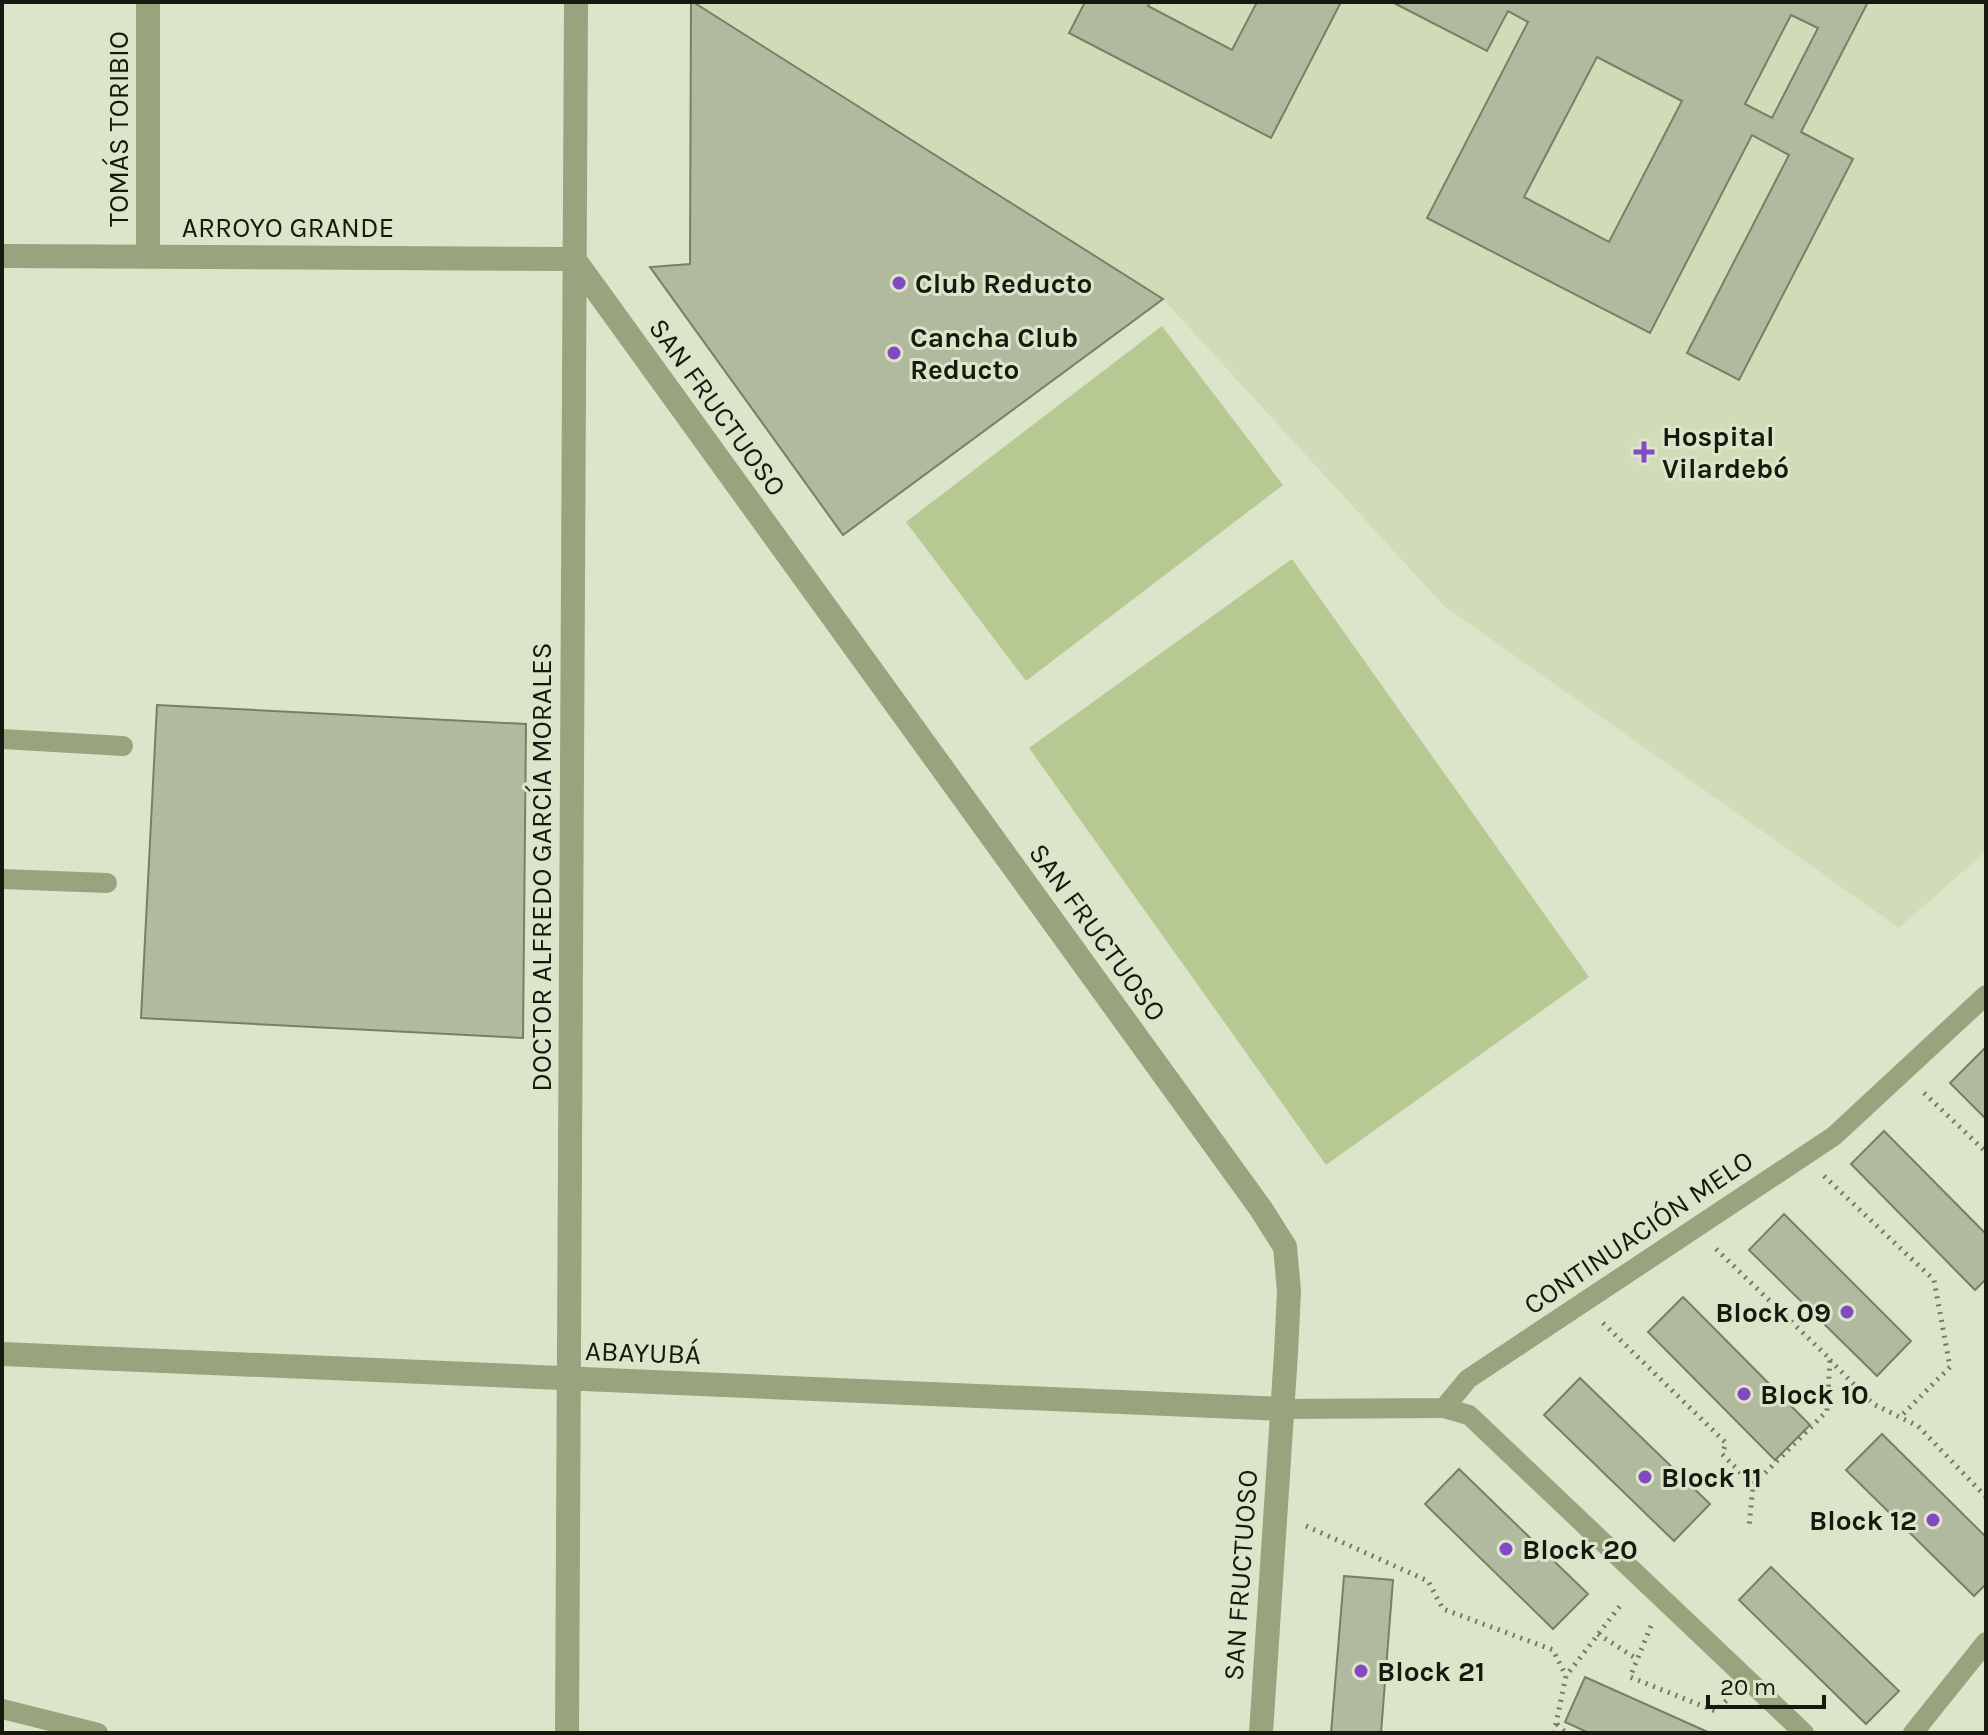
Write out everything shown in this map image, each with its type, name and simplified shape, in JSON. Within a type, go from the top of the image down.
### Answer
[{"type":"street","name":"TOMÁS TORIBIO","points":[[148,2],[148,256]]},
{"type":"street","name":"DOCTOR ALFREDO GARCÍA MORALES","points":[[567,1733],[576,2]]},
{"type":"street","name":"ARROYO GRANDE","points":[[2,256],[574,259]]},
{"type":"street","name":"SAN FRUCTUOSO","points":[[574,259],[1224,1157],[1285,1247],[1289,1291],[1261,1733]]},
{"type":"street","name":"ABAYUBÁ","points":[[2,1354],[1281,1409]]},
{"type":"lane","points":[[2,739],[123,746]]},
{"type":"lane","points":[[2,879],[107,883]]},
{"type":"lane","name":"CONTINUACIÓN MELO","points":[[1444,1408],[1468,1379],[1834,1136],[1986,995]]},
{"type":"lane","points":[[1281,1409],[1444,1408],[1469,1415],[1804,1733]]},
{"type":"lane","points":[[1913,1733],[1986,1642]]},
{"type":"lane","points":[[2,1709],[98,1733]]},
{"type":"path","points":[[1903,1073],[1986,1152]]},
{"type":"path","points":[[1803,1156],[1934,1280],[1950,1367],[1900,1417]]},
{"type":"path","points":[[1695,1229],[1873,1404],[1918,1426],[1986,1497]]},
{"type":"path","points":[[1582,1303],[1726,1443],[1722,1454],[1753,1485]]},
{"type":"path","points":[[1749,1527],[1753,1485],[1827,1411],[1830,1359]]},
{"type":"path","points":[[1274,1512],[1428,1581],[1443,1609],[1553,1650],[1566,1676]]},
{"type":"path","points":[[1554,1733],[1566,1676],[1640,1579]]},
{"type":"path","points":[[1662,1600],[1630,1677],[1715,1711],[1749,1681]]},
{"type":"path","points":[[1598,1634],[1637,1659]]},
{"type":"path","points":[[1557,1724],[1566,1733]]},
{"type":"shaded area","name":"Hospital Vilardebó","points":[[693,2],[1986,2],[1986,851],[1899,928],[1443,605],[1163,299]]},
{"type":"shaded area","points":[[1162,326],[1283,485],[1026,681],[906,522]]},
{"type":"shaded area","points":[[1292,559],[1589,977],[1326,1165],[1029,748]]},
{"type":"building","name":"Club Reducto","points":[[691,2],[1163,299],[843,535],[650,267],[690,264]]},
{"type":"building","points":[[1085,2],[1150,2],[1148,6],[1232,50],[1257,2],[1341,2],[1271,138],[1069,33]]},
{"type":"building","points":[[1392,2],[1868,2],[1801,132],[1853,159],[1739,380],[1687,353],[1789,155],[1752,135],[1650,333],[1427,218],[1528,22],[1508,11],[1487,51]],"holes":[[[1791,15],[1818,28],[1772,118],[1745,104]],[[1597,57],[1682,101],[1609,242],[1524,197]]]},
{"type":"building","points":[[157,705],[526,724],[523,1038],[141,1018]]},
{"type":"building","points":[[1986,1047],[1986,1119],[1950,1083]]},
{"type":"building","points":[[1884,1131],[1986,1234],[1986,1279],[1975,1290],[1851,1164]]},
{"type":"building","name":"Block 09","points":[[1784,1214],[1911,1341],[1877,1376],[1749,1250]]},
{"type":"building","name":"Block 10","points":[[1683,1297],[1810,1425],[1775,1460],[1648,1332]]},
{"type":"building","name":"Block 11","points":[[1580,1378],[1710,1504],[1674,1541],[1544,1415]]},
{"type":"building","name":"Block 12","points":[[1882,1434],[1986,1537],[1986,1584],[1974,1596],[1846,1470]]},
{"type":"building","name":"Block 20","points":[[1459,1469],[1588,1594],[1553,1629],[1425,1504]]},
{"type":"building","points":[[1771,1567],[1899,1691],[1866,1724],[1739,1600]]},
{"type":"building","name":"Block 21","points":[[1344,1576],[1393,1580],[1381,1733],[1331,1733]]},
{"type":"building","points":[[1585,1677],[1710,1733],[1589,1733],[1565,1722]]},
{"type":"place","name":"Club Reducto","points":[[899,283]]},
{"type":"place","name":"Cancha Club Reducto","points":[[894,353]]},
{"type":"place","name":"Hospital Vilardebó","points":[[1644,452]]},
{"type":"place","name":"Block 09","points":[[1847,1312]]},
{"type":"place","name":"Block 10","points":[[1744,1394]]},
{"type":"place","name":"Block 11","points":[[1645,1477]]},
{"type":"place","name":"Block 12","points":[[1933,1520]]},
{"type":"place","name":"Block 20","points":[[1506,1549]]},
{"type":"place","name":"Block 21","points":[[1361,1671]]}]
